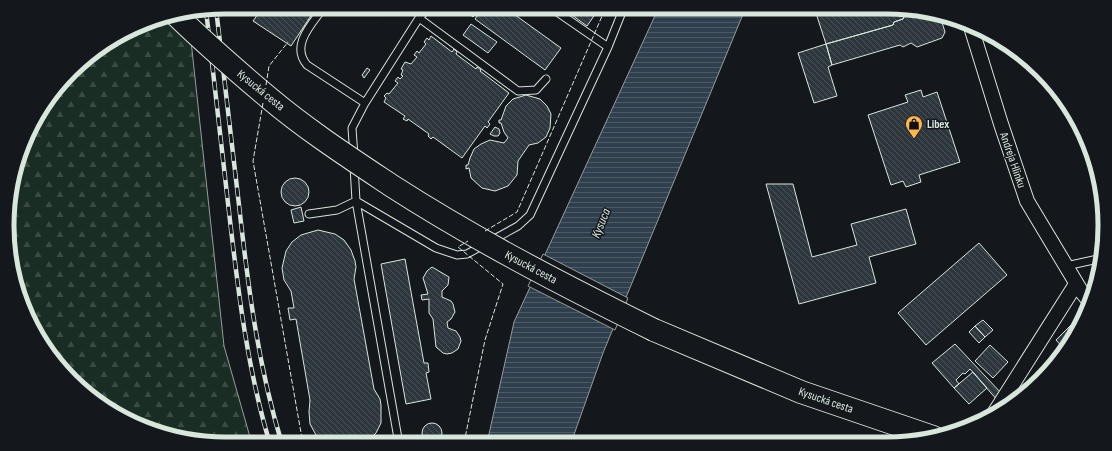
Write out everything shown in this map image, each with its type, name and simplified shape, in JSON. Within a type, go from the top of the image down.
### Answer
[{"type":"main road","name":"Kysucká cesta","points":[[180,19],[270,98],[329,143],[392,186],[510,255],[582,294],[654,330],[801,392],[923,434]]},
{"type":"street","name":"Andreja Hlinku","points":[[973,33],[1027,201],[1080,291],[1085,297]]},
{"type":"street","points":[[1000,403],[1076,284]]},
{"type":"lane","points":[[319,14],[305,33],[301,46],[302,59],[307,65],[365,103]]},
{"type":"lane","points":[[398,437],[356,201],[352,128],[365,103],[423,14]]},
{"type":"lane","points":[[560,14],[608,47]]},
{"type":"lane","points":[[356,201],[436,248],[457,255],[467,254],[518,226],[530,215],[608,47],[621,14]]},
{"type":"lane","points":[[419,18],[518,91],[536,90],[546,79]]},
{"type":"lane","points":[[309,214],[337,210],[356,201]]},
{"type":"lane","points":[[1066,266],[1095,260]]},
{"type":"green space","points":[[188,17],[224,346],[250,437],[212,437],[184,433],[158,426],[120,409],[86,385],[66,365],[42,331],[30,306],[21,280],[14,239],[14,212],[18,184],[25,158],[42,120],[66,86],[86,66],[120,42],[158,25]]},
{"type":"water","name":"Kysuca","points":[[656,14],[743,14],[603,353],[573,437],[488,437],[514,322]]},
{"type":"pier","points":[[543,254],[628,298],[615,330],[528,286]]},
{"type":"building","points":[[258,14],[312,14],[291,46],[253,21]]},
{"type":"building","points":[[479,14],[514,14],[561,48],[545,70],[475,19]]},
{"type":"building","points":[[571,14],[595,14],[587,26]]},
{"type":"building","points":[[816,14],[905,15],[903,19],[894,22],[893,25],[826,44]]},
{"type":"building","points":[[905,15],[942,21],[945,32],[942,38],[917,47],[911,43],[903,47],[900,45],[832,65],[826,44],[893,25],[894,22],[903,19]]},
{"type":"building","points":[[471,24],[497,42],[488,53],[463,35]]},
{"type":"building","points":[[431,36],[452,52],[454,49],[457,52],[456,54],[476,69],[477,67],[481,70],[480,71],[509,93],[488,122],[490,124],[487,128],[485,126],[462,158],[433,137],[431,139],[428,136],[429,134],[408,119],[407,121],[403,119],[405,116],[384,102],[386,98],[384,96],[387,93],[389,94],[398,83],[395,81],[398,77],[400,79],[403,76],[401,75],[403,70],[401,69],[405,62],[411,64],[417,57],[414,55],[417,51],[419,53],[426,44],[424,42],[427,38],[429,40]]},
{"type":"building","points":[[826,44],[832,65],[828,67],[837,96],[814,103],[798,53]]},
{"type":"building","points":[[367,68],[370,70],[364,78],[362,75]]},
{"type":"building","name":"Libex","points":[[921,90],[923,97],[937,92],[960,162],[919,175],[921,182],[906,187],[903,181],[891,185],[868,115],[908,102],[905,95]]},
{"type":"building","points":[[526,95],[540,99],[547,106],[551,114],[550,128],[546,137],[538,143],[529,145],[518,161],[517,175],[508,186],[495,191],[482,188],[471,178],[469,168],[466,169],[466,165],[468,165],[474,149],[481,144],[490,140],[504,143],[508,138],[501,123],[499,123],[499,120],[501,120],[506,106],[513,99]]},
{"type":"building","points":[[495,127],[499,129],[500,133],[498,136],[490,134]]},
{"type":"building","points":[[295,178],[305,182],[309,192],[305,202],[295,206],[285,202],[281,192],[285,182]]},
{"type":"building","points":[[766,184],[793,184],[812,257],[857,245],[851,224],[906,209],[916,244],[869,257],[876,283],[799,304]]},
{"type":"building","points":[[301,207],[304,221],[294,223],[291,210]]},
{"type":"building","points":[[318,230],[335,234],[344,240],[351,250],[355,261],[356,267],[354,279],[374,389],[380,399],[381,405],[381,423],[376,433],[372,437],[318,437],[310,424],[310,400],[296,319],[290,320],[288,308],[294,308],[291,291],[284,280],[282,268],[286,251],[292,242],[301,235]]},
{"type":"building","points":[[979,243],[1007,275],[926,345],[898,313]]},
{"type":"building","points":[[405,259],[424,363],[428,363],[429,372],[426,373],[431,399],[406,404],[381,264]]},
{"type":"building","points":[[432,267],[449,277],[448,285],[442,291],[442,297],[451,301],[453,304],[455,312],[451,319],[447,322],[448,328],[456,331],[461,341],[458,349],[452,353],[443,353],[436,347],[433,319],[429,313],[429,299],[422,300],[421,295],[428,294],[423,278],[427,271]]},
{"type":"building","points":[[983,320],[993,330],[985,337],[975,326]]},
{"type":"building","points":[[1072,324],[1073,325],[1061,345],[1056,340]]},
{"type":"building","points":[[975,326],[985,337],[979,343],[969,332]]},
{"type":"building","points":[[955,344],[1002,394],[998,401],[970,369],[956,380],[959,384],[954,388],[932,363]]},
{"type":"building","points":[[990,345],[1008,362],[993,378],[975,361]]},
{"type":"building","points":[[973,372],[987,388],[969,404],[954,388]]},
{"type":"building","points":[[428,424],[436,424],[441,429],[441,437],[423,437],[423,429]]},
{"type":"railway","points":[[217,14],[250,296],[266,385],[280,437]]},
{"type":"railway","points":[[207,15],[232,241],[244,329],[255,387],[268,437]]},
{"type":"fence","points":[[485,231],[517,212],[603,14]]},
{"type":"fence","points":[[266,85],[269,66],[288,42]]},
{"type":"fence","points":[[263,103],[253,161],[302,437]]},
{"type":"fence","points":[[465,437],[485,340],[503,284],[458,247],[468,241]]},
{"type":"place","name":"Libex","points":[[914,139]]}]
